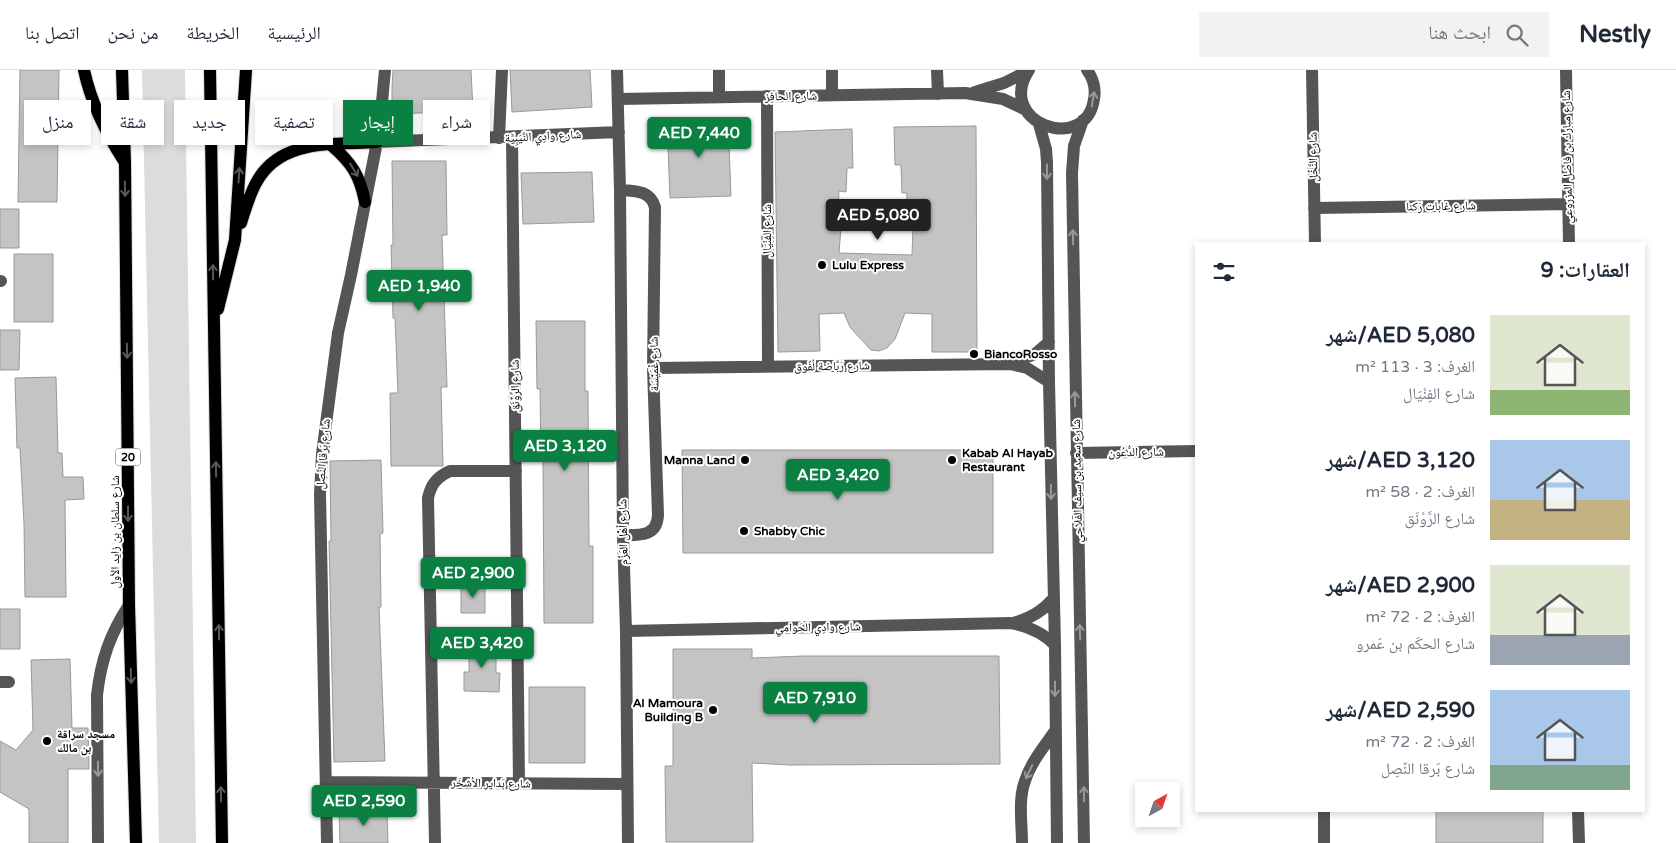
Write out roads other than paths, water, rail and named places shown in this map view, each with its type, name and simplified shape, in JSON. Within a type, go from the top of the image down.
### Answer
[{"type":"main road","points":[[84,70],[99,116],[109,138],[125,163]]},
{"type":"main road","name":"شارع سلطان بن زايد الأول","points":[[122,70],[125,163],[129,605],[136,843]]},
{"type":"main road","points":[[210,70],[222,843]]},
{"type":"main road","points":[[235,240],[246,70]]},
{"type":"main road","points":[[214,326],[235,240],[256,182],[267,168],[281,157],[296,149],[314,145]]},
{"type":"main road","points":[[331,145],[344,156],[355,170],[362,185],[365,202]]},
{"type":"street","name":"شارع بَرقا النِّصِل","points":[[382,100],[385,70]]},
{"type":"street","points":[[498,138],[502,70]]},
{"type":"street","name":"شارع أهْل العَزْم","points":[[617,70],[620,190],[622,535],[626,631],[628,843]]},
{"type":"street","points":[[719,70],[719,97]]},
{"type":"street","points":[[832,70],[832,95]]},
{"type":"street","points":[[938,70],[938,94]]},
{"type":"street","points":[[1029,70],[1023,82],[1022,94],[1026,110],[1030,116],[1039,124],[1050,128],[1062,129],[1073,126],[1083,120]]},
{"type":"street","name":"شارع الحافِز","points":[[618,99],[965,93],[991,88],[1029,70]]},
{"type":"street","name":"شارع سعيد بن سيف الفلاحي","points":[[1084,843],[1072,159],[1074,146],[1083,120],[1092,107],[1095,92],[1093,82],[1086,70]]},
{"type":"street","name":"شارع النَّخْل","points":[[1312,70],[1315,242]]},
{"type":"street","name":"شارع مبارك بن فاضل المزروعي","points":[[1566,70],[1569,242]]},
{"type":"street","name":"شارع الحافِز","points":[[965,93],[1003,99],[1026,110]]},
{"type":"street","name":"شارع الفِنْيَال","points":[[767,96],[768,366]]},
{"type":"street","name":"شارع سعيد بن سيف الفلاحي","points":[[1039,124],[1046,149],[1047,162],[1048,382],[1055,645],[1057,843]]},
{"type":"street","name":"شارع وادِي النِّيَبِيَّة","points":[[413,141],[619,132]]},
{"type":"street","name":"شارع الرَّوْنَق","points":[[512,137],[519,784]]},
{"type":"street","name":"شارع بَرقا النِّصِل","points":[[327,843],[320,494],[322,454],[338,333],[352,275],[376,145]]},
{"type":"street","name":"شارع غْمَيْسَة","points":[[620,190],[644,193],[653,201],[654,207],[653,368],[658,521],[656,527],[647,534],[622,535]]},
{"type":"street","name":"شارع غابات رَكنا","points":[[1314,208],[1568,204]]},
{"type":"street","name":"شارع رَبَّاضة لُفُوق","points":[[1010,364],[1035,354],[1049,342]]},
{"type":"street","name":"شارع رَبَّاضة لُفُوق","points":[[653,368],[1010,364],[1027,368],[1048,382]]},
{"type":"street","name":"شارع الدُّعُون","points":[[1076,453],[1195,451]]},
{"type":"street","points":[[435,843],[427,508],[430,489],[434,481],[450,471],[516,471]]},
{"type":"street","name":"شارع وادِي الحَوامي","points":[[1010,623],[1030,618],[1054,599]]},
{"type":"street","points":[[98,843],[97,695],[99,677],[116,625],[129,605]]},
{"type":"street","name":"شارع وادِي الحَوامي","points":[[626,631],[1010,623],[1034,630],[1048,638],[1055,645]]},
{"type":"street","points":[[1022,843],[1022,797],[1024,782],[1035,760],[1055,731]]},
{"type":"street","name":"شارع بَداير الأشخَر","points":[[326,782],[626,784]]},
{"type":"street","points":[[1324,812],[1324,843]]},
{"type":"street","points":[[1578,812],[1580,843]]},
{"type":"place","name":"Lulu Express","points":[[822,265]]},
{"type":"place","name":"BiancoRosso","points":[[974,354]]},
{"type":"place","name":"Manna Land","points":[[745,460]]},
{"type":"place","name":"Kabab Al Hayab Restaurant","points":[[952,460]]},
{"type":"place","name":"Shabby Chic","points":[[744,531]]},
{"type":"place","name":"Al Mamoura Building B","points":[[713,710]]},
{"type":"place","name":"مسجد سراقة بن مالك","points":[[47,741]]}]
